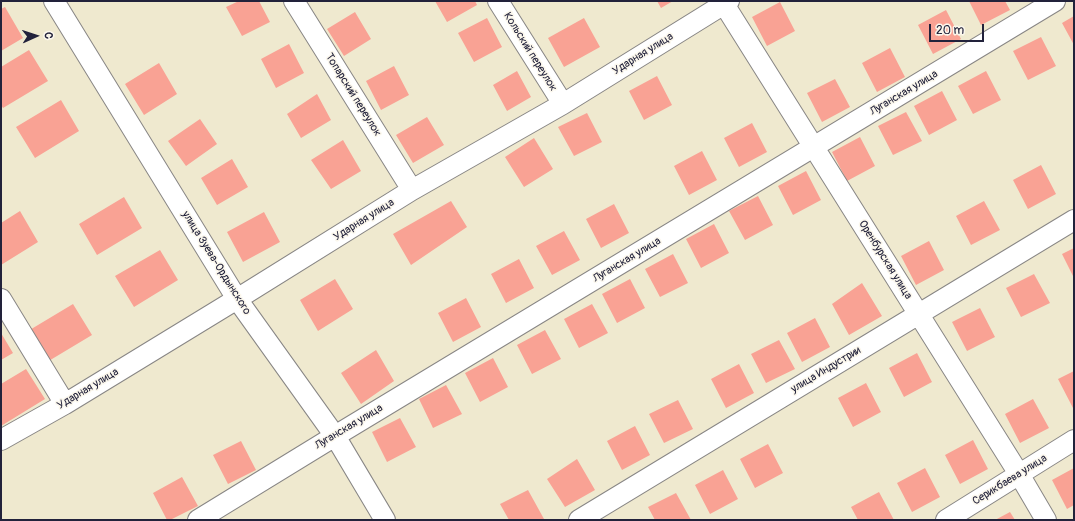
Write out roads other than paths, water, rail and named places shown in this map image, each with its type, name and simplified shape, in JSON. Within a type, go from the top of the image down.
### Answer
[{"type":"street","name":"улица Зуева-Ордынского","points":[[54,1],[237,299],[335,436],[385,520]]},
{"type":"street","name":"Топарский переулок","points":[[294,1],[412,190]]},
{"type":"street","name":"Кольский переулок","points":[[498,1],[563,104]]},
{"type":"street","name":"Луганская улица","points":[[198,520],[1055,1]]},
{"type":"street","name":"Ударная улица","points":[[1,440],[64,404],[237,299],[412,190],[563,104],[725,2]]},
{"type":"street","name":"Оренбурская улица","points":[[725,2],[814,148],[1019,474],[1046,520]]},
{"type":"street","name":"улица Индустрии","points":[[579,520],[1074,220]]},
{"type":"street","points":[[1,299],[64,404]]},
{"type":"street","name":"Серикбаева улица","points":[[946,520],[1074,440]]}]
